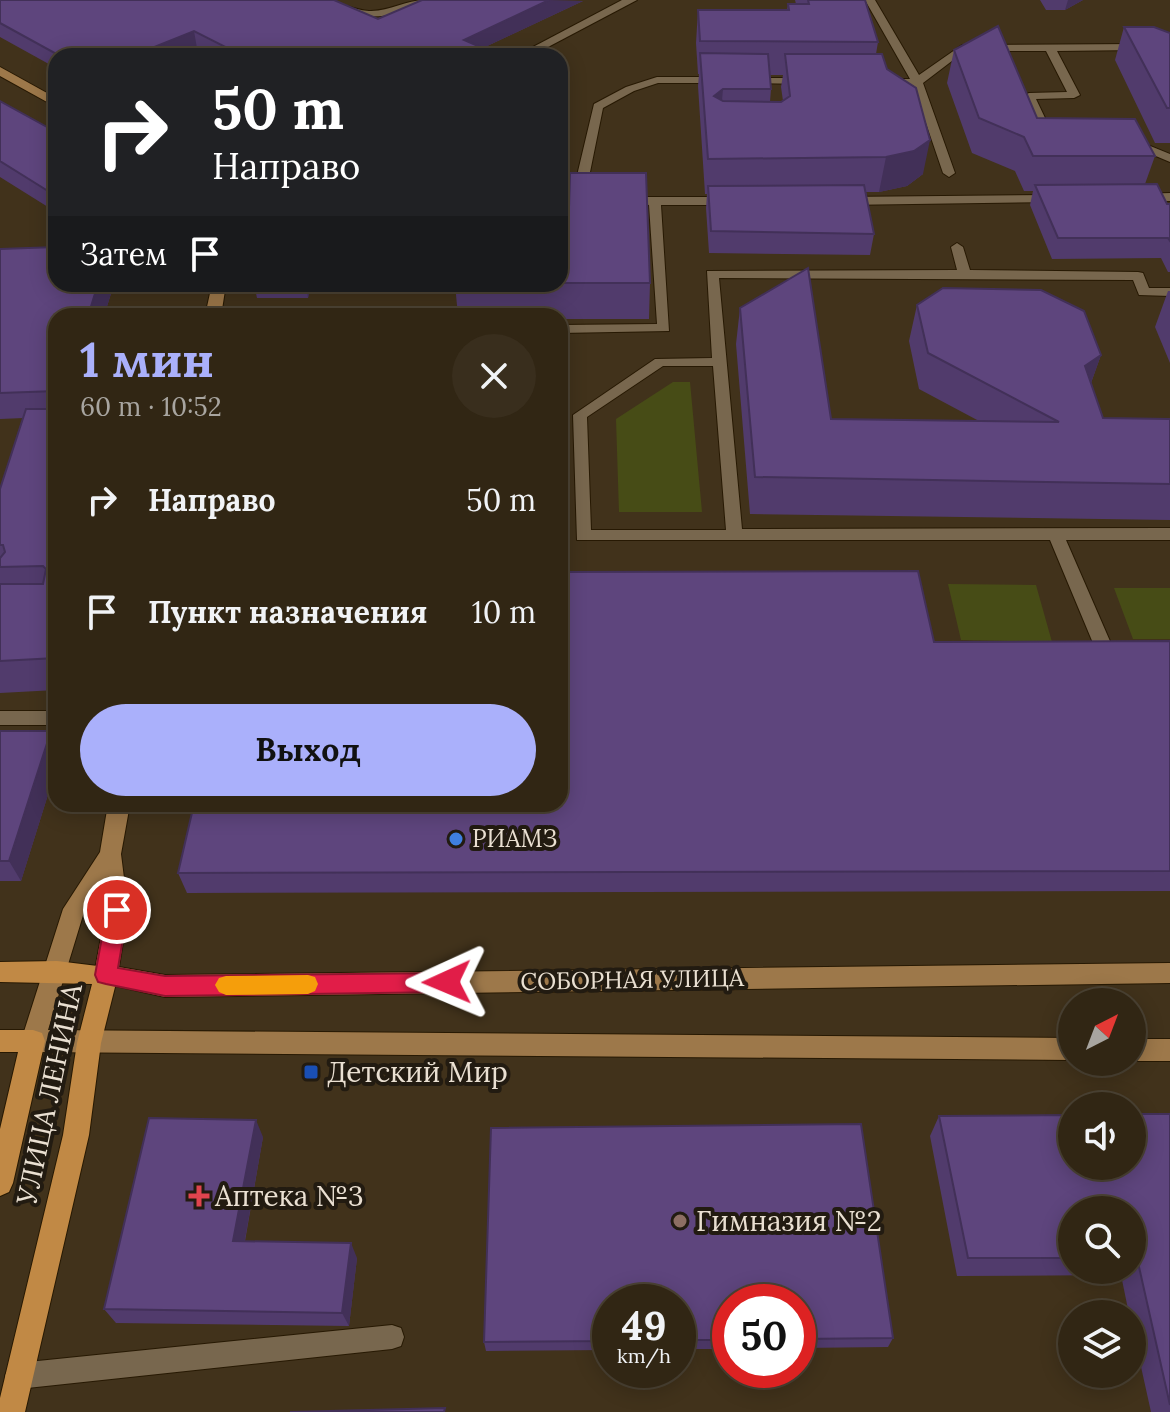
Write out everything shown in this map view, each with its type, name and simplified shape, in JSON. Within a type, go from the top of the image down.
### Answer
[{"type":"main road","points":[[0,71],[48,98]]},
{"type":"main road","points":[[106,975],[117,910],[110,854],[118,812]]},
{"type":"main road","name":"УЛИЦА ЛЕНИНА","points":[[0,1183],[33,1041],[74,909],[110,854]]},
{"type":"main road","name":"СОБОРНАЯ УЛИЦА","points":[[0,972],[57,971],[106,975],[165,986],[1170,973]]},
{"type":"main road","name":"УЛИЦА ЛЕНИНА","points":[[11,1412],[76,1135],[89,1043],[106,975]]},
{"type":"main road","points":[[0,1041],[1058,1049]]},
{"type":"main road","points":[[1146,1050],[1170,1050]]},
{"type":"street","points":[[538,48],[631,0]]},
{"type":"lane","points":[[324,0],[357,15],[372,16],[389,14],[420,0]]},
{"type":"lane","points":[[870,0],[917,82],[949,173]]},
{"type":"lane","points":[[874,82],[917,82],[962,48],[1150,47]]},
{"type":"lane","points":[[1050,48],[1074,95],[1029,96],[1051,142],[1067,142]]},
{"type":"lane","points":[[581,187],[598,106],[630,89],[657,80],[772,87],[815,81]]},
{"type":"lane","points":[[1114,141],[1130,141],[1170,158]]},
{"type":"lane","points":[[568,189],[581,187],[596,191]]},
{"type":"lane","points":[[611,194],[655,201],[748,201]]},
{"type":"lane","points":[[1122,198],[1170,197]]},
{"type":"lane","points":[[825,201],[1074,199]]},
{"type":"lane","points":[[568,329],[664,328],[655,201]]},
{"type":"lane","points":[[957,247],[965,274]]},
{"type":"lane","points":[[734,535],[712,274],[1138,276],[1144,292],[1170,292]]},
{"type":"lane","points":[[719,362],[660,362],[580,415],[583,536],[1170,534]]},
{"type":"lane","points":[[1056,534],[1107,655]]},
{"type":"lane","points":[[0,718],[48,718]]},
{"type":"lane","points":[[18,1376],[392,1337]]},
{"type":"green space","points":[[673,382],[690,382],[702,512],[619,512],[616,419]]},
{"type":"green space","points":[[948,584],[1036,585],[1052,642],[961,640]]},
{"type":"green space","points":[[1114,588],[1170,588],[1170,639],[1133,639]]},
{"type":"building","points":[[0,0],[334,0],[378,19],[422,0],[549,0],[464,40],[483,48],[227,48],[194,31],[152,48],[48,49],[0,23]]},
{"type":"building","points":[[808,0],[865,0],[878,42],[700,41],[698,10],[789,10],[788,4],[809,4]]},
{"type":"building","points":[[998,26],[1037,118],[1135,119],[1155,156],[1033,156],[1024,137],[979,118],[954,50]]},
{"type":"building","points":[[1124,27],[1154,27],[1170,33],[1170,108],[1167,108]]},
{"type":"building","points":[[700,53],[768,54],[771,89],[723,89],[714,96],[723,101],[781,102],[790,96],[785,54],[882,54],[887,69],[916,88],[930,140],[914,151],[886,157],[708,159]]},
{"type":"building","points":[[0,101],[48,128],[48,191],[0,161]]},
{"type":"building","points":[[570,173],[646,173],[650,283],[568,283]]},
{"type":"building","points":[[1157,184],[1167,204],[1170,204],[1170,241],[1168,238],[1058,238],[1035,185]]},
{"type":"building","points":[[864,185],[874,234],[711,231],[708,186]]},
{"type":"building","points":[[48,247],[48,292],[96,292],[90,308],[48,308],[48,391],[0,393],[0,249]]},
{"type":"building","points":[[808,268],[831,419],[1059,422],[928,353],[917,305],[943,288],[1041,290],[1084,311],[1101,355],[1085,366],[1103,418],[1170,419],[1170,484],[755,477],[740,308]]},
{"type":"building","points":[[26,409],[48,409],[48,658],[0,661],[0,584],[43,584],[46,569],[43,566],[0,567],[0,558],[5,552],[3,545],[0,545],[0,489]]},
{"type":"building","points":[[918,571],[934,642],[1170,641],[1170,871],[178,873],[192,812],[568,812],[568,572]]},
{"type":"building","points":[[0,731],[48,731],[48,740],[9,861],[0,861]]},
{"type":"building","points":[[1146,1114],[1170,1114],[1170,1405],[1143,1284],[1146,1284],[1146,1196],[1058,1196],[1058,1258],[968,1258],[939,1116],[1058,1115],[1058,1180],[1146,1180]]},
{"type":"building","name":"Аптека №3","points":[[149,1118],[256,1120],[233,1241],[351,1243],[342,1313],[104,1309]]},
{"type":"building","name":"Гимназия №2","points":[[861,1124],[893,1338],[816,1339],[816,1284],[712,1284],[712,1340],[696,1340],[696,1284],[592,1284],[592,1341],[484,1342],[491,1128]]},
{"type":"building","points":[[445,1408],[444,1412],[290,1412]]},
{"type":"slow traffic","points":[[226,985],[308,984]]},
{"type":"place","name":"РИАМЗ","points":[[456,839]]},
{"type":"place","name":"Детский Мир","points":[[311,1072]]},
{"type":"place","name":"Аптека №3","points":[[199,1196]]},
{"type":"place","name":"Гимназия №2","points":[[680,1221]]},
{"type":"route","points":[[117,910],[106,975],[165,986],[447,982]]}]
